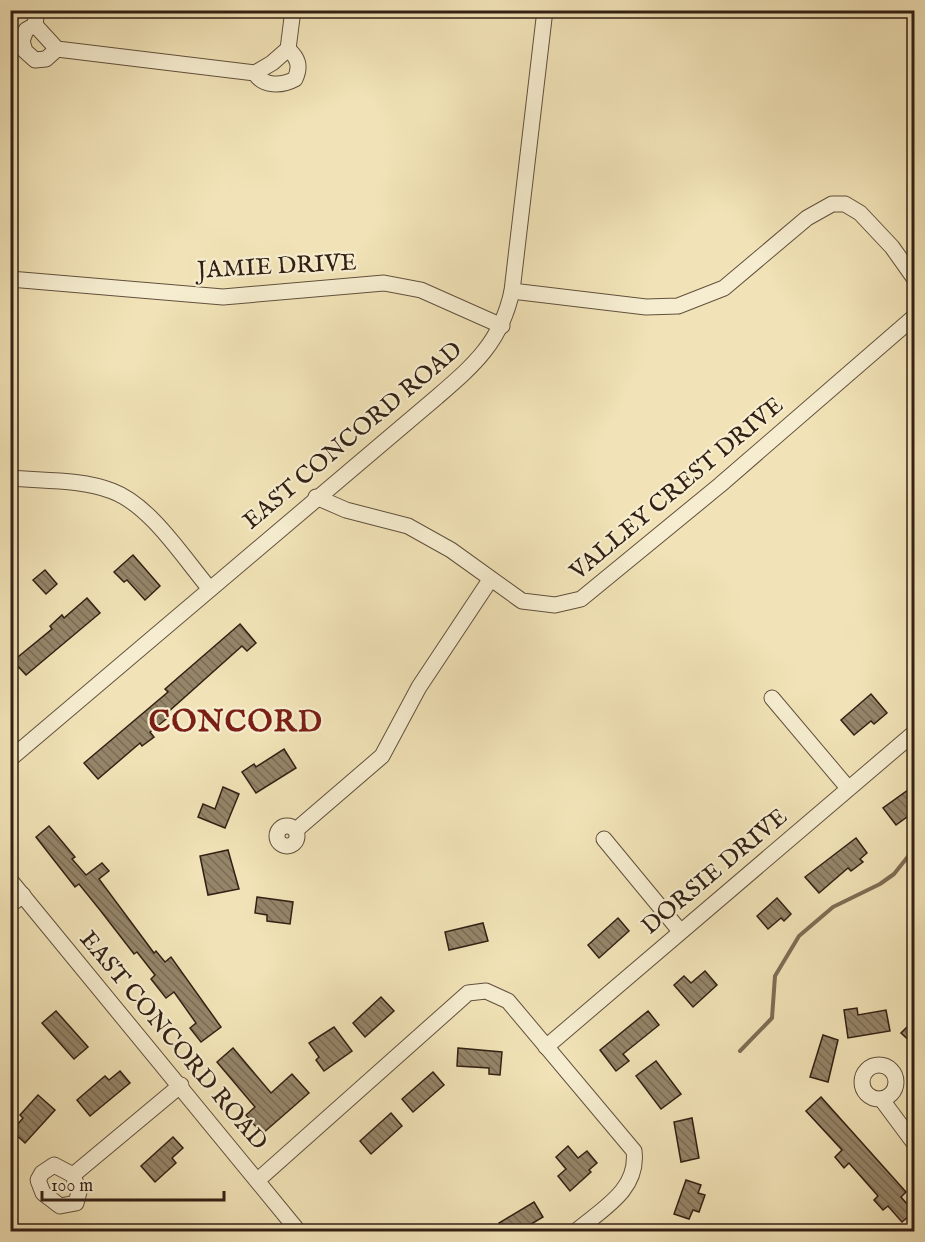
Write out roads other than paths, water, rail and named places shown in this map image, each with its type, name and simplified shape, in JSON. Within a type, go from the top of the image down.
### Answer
[{"type":"street","points":[[57,49],[46,59],[35,60],[25,51],[22,41],[26,30],[36,18],[57,49],[255,73],[272,63],[288,49],[293,10]]},
{"type":"street","name":"EAST CONCORD ROAD","points":[[10,759],[464,373],[490,347],[502,326],[512,291],[546,10]]},
{"type":"street","points":[[255,73],[261,81],[270,83],[279,84],[295,79],[298,65],[296,57],[288,49]]},
{"type":"street","points":[[512,291],[646,307],[678,306],[724,288],[807,218],[832,204],[845,204],[860,213],[892,247],[915,278]]},
{"type":"street","name":"JAMIE DRIVE","points":[[10,279],[223,297],[384,283],[421,290],[502,326]]},
{"type":"street","name":"VALLEY CREST DRIVE","points":[[316,497],[346,510],[408,526],[451,550],[522,601],[555,605],[581,599],[720,485],[915,317]]},
{"type":"street","points":[[10,478],[82,484],[112,491],[142,508],[209,588]]},
{"type":"street","points":[[296,830],[382,756],[419,687],[490,580]]},
{"type":"street","points":[[772,698],[848,788]]},
{"type":"street","name":"DORSIE DRIVE","points":[[546,1047],[915,733]]},
{"type":"street","points":[[604,839],[680,931]]},
{"type":"street","name":"EAST CONCORD ROAD","points":[[10,880],[299,1232]]},
{"type":"street","points":[[10,905],[23,895]]},
{"type":"street","points":[[258,1180],[468,993],[486,992],[508,1001],[634,1151],[634,1174],[627,1187],[575,1232]]},
{"type":"street","points":[[73,1175],[181,1086]]},
{"type":"street","points":[[882,1100],[915,1143]]},
{"type":"waterway","points":[[740,1051],[772,1018],[775,976],[799,936],[833,907],[880,884],[894,874],[914,849]]},
{"type":"district","name":"CONCORD","points":[[236,723]]}]
